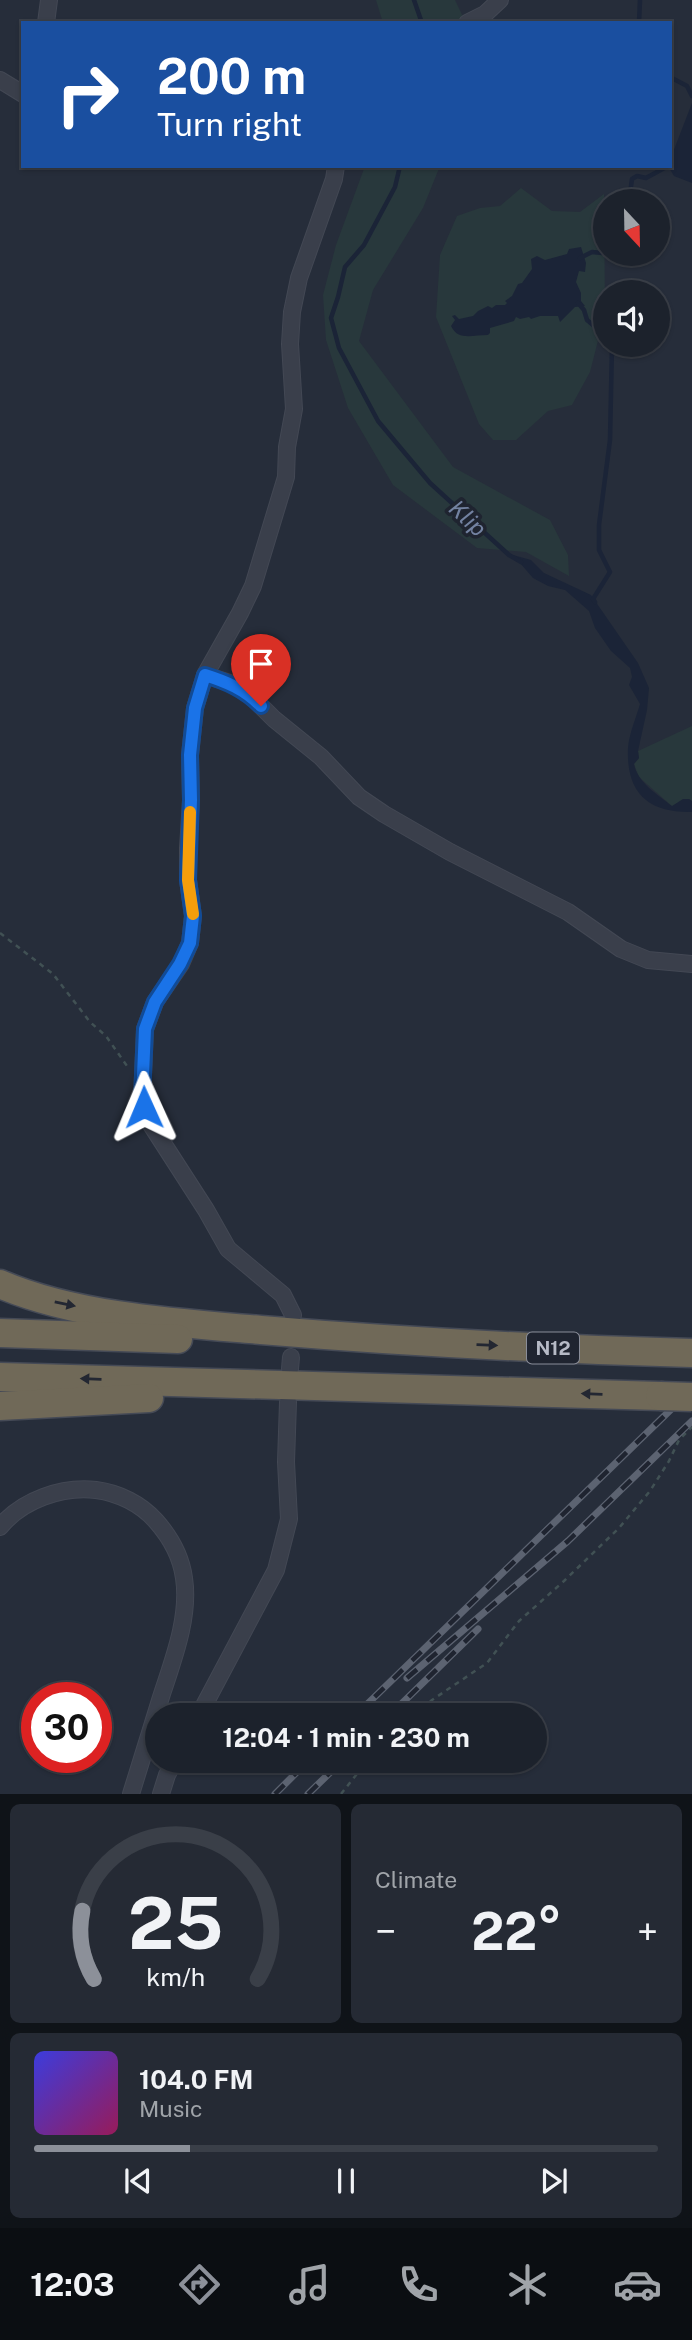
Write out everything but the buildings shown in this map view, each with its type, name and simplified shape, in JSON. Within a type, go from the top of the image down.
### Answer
[{"type":"highway","points":[[0,1284],[26,1295],[166,1322],[419,1342]]},
{"type":"highway","name":"N12","points":[[0,1333],[333,1343],[419,1342],[689,1353]]},
{"type":"highway","name":"N12","points":[[0,1377],[692,1397]]},
{"type":"highway","points":[[0,1406],[232,1394],[400,1389]]},
{"type":"street","points":[[46,21],[49,0]]},
{"type":"street","points":[[471,21],[500,0]]},
{"type":"street","points":[[0,80],[21,93]]},
{"type":"street","points":[[293,1315],[283,1295],[228,1250],[206,1210],[148,1120],[142,1088],[145,1029],[155,1002],[180,964],[190,943],[193,916],[188,880],[190,755],[195,708],[205,675],[253,586],[286,477],[287,447],[295,409],[290,344],[292,312],[299,278],[336,168]]},
{"type":"street","points":[[205,675],[230,683],[248,693],[274,719],[321,757],[359,797],[384,814],[450,852],[568,912],[621,949],[648,960],[692,964]]},
{"type":"street","points":[[205,1703],[276,1570],[289,1519],[286,1462],[288,1402]]},
{"type":"street","points":[[0,1527],[20,1509],[53,1494],[78,1490],[104,1491],[128,1500],[150,1515],[165,1532],[178,1554],[184,1575],[185,1597],[180,1630],[131,1794]]},
{"type":"street","points":[[161,1794],[168,1773]]},
{"type":"path","points":[[0,933],[53,974],[90,1022],[106,1036],[142,1088]]},
{"type":"path","points":[[429,1703],[487,1663],[519,1621],[619,1528],[650,1491],[679,1440],[692,1427]]},
{"type":"path","points":[[341,1794],[358,1773]]},
{"type":"shaded area","points":[[376,0],[455,0],[465,21],[382,21]]},
{"type":"shaded area","points":[[364,168],[439,168],[423,208],[373,290],[359,341],[453,467],[550,520],[568,555],[569,576],[526,552],[477,548],[393,485],[348,408],[326,340],[323,295],[336,245]]},
{"type":"shaded area","points":[[521,188],[552,211],[580,212],[593,202],[593,266],[605,266],[605,280],[593,280],[594,357],[590,372],[572,405],[548,411],[516,440],[493,440],[479,424],[436,317],[440,255],[457,216],[480,208],[500,206]]},
{"type":"shaded area","points":[[692,726],[692,801],[689,799],[673,807],[639,777],[634,764],[639,758],[638,751]]},
{"type":"water","points":[[692,103],[692,183],[674,176],[669,168],[672,168],[672,155]]},
{"type":"water","points":[[581,247],[586,263],[585,272],[579,271],[576,282],[585,306],[575,307],[560,322],[558,316],[531,319],[516,317],[514,321],[490,328],[488,335],[466,336],[454,331],[451,326],[455,320],[452,316],[455,315],[459,319],[473,316],[488,306],[492,308],[505,305],[505,301],[512,296],[518,284],[522,283],[532,269],[531,259],[537,256],[545,260],[567,254],[569,249]]},
{"type":"water","points":[[513,555],[531,560],[544,573],[591,595],[638,663],[649,688],[639,758],[634,764],[636,771],[649,788],[672,806],[683,799],[692,801],[692,812],[663,809],[643,797],[636,788],[628,764],[628,748],[640,704],[629,685],[632,677],[630,668],[611,651],[595,628],[589,611],[565,590],[548,586],[533,578]]},
{"type":"waterway","name":"Klip","points":[[414,0],[421,21]]},
{"type":"waterway","points":[[639,21],[640,0]]},
{"type":"waterway","points":[[672,78],[687,86],[692,96]]},
{"type":"waterway","name":"Klip","points":[[400,168],[395,187],[364,245],[345,267],[331,318],[339,348],[378,421],[430,483],[509,555],[521,562]]},
{"type":"waterway","points":[[631,189],[632,179],[637,176],[646,178],[664,168]]},
{"type":"waterway","points":[[580,258],[593,252]]},
{"type":"waterway","points":[[578,303],[587,320],[593,325]]},
{"type":"waterway","points":[[595,602],[593,599],[610,572],[599,550],[599,525],[610,440],[612,357]]},
{"type":"railway","points":[[368,1703],[692,1389]]},
{"type":"railway","points":[[407,1678],[568,1541],[692,1421]]},
{"type":"railway","points":[[402,1703],[478,1629]]},
{"type":"railway","points":[[275,1794],[296,1773]]},
{"type":"railway","points":[[308,1794],[330,1773]]},
{"type":"slow traffic","points":[[190,812],[188,880],[193,914]]},
{"type":"route","points":[[144,1107],[142,1098],[145,1029],[155,1002],[180,964],[190,943],[193,916],[188,880],[190,755],[195,708],[205,675],[230,683],[248,693],[261,706]]}]
